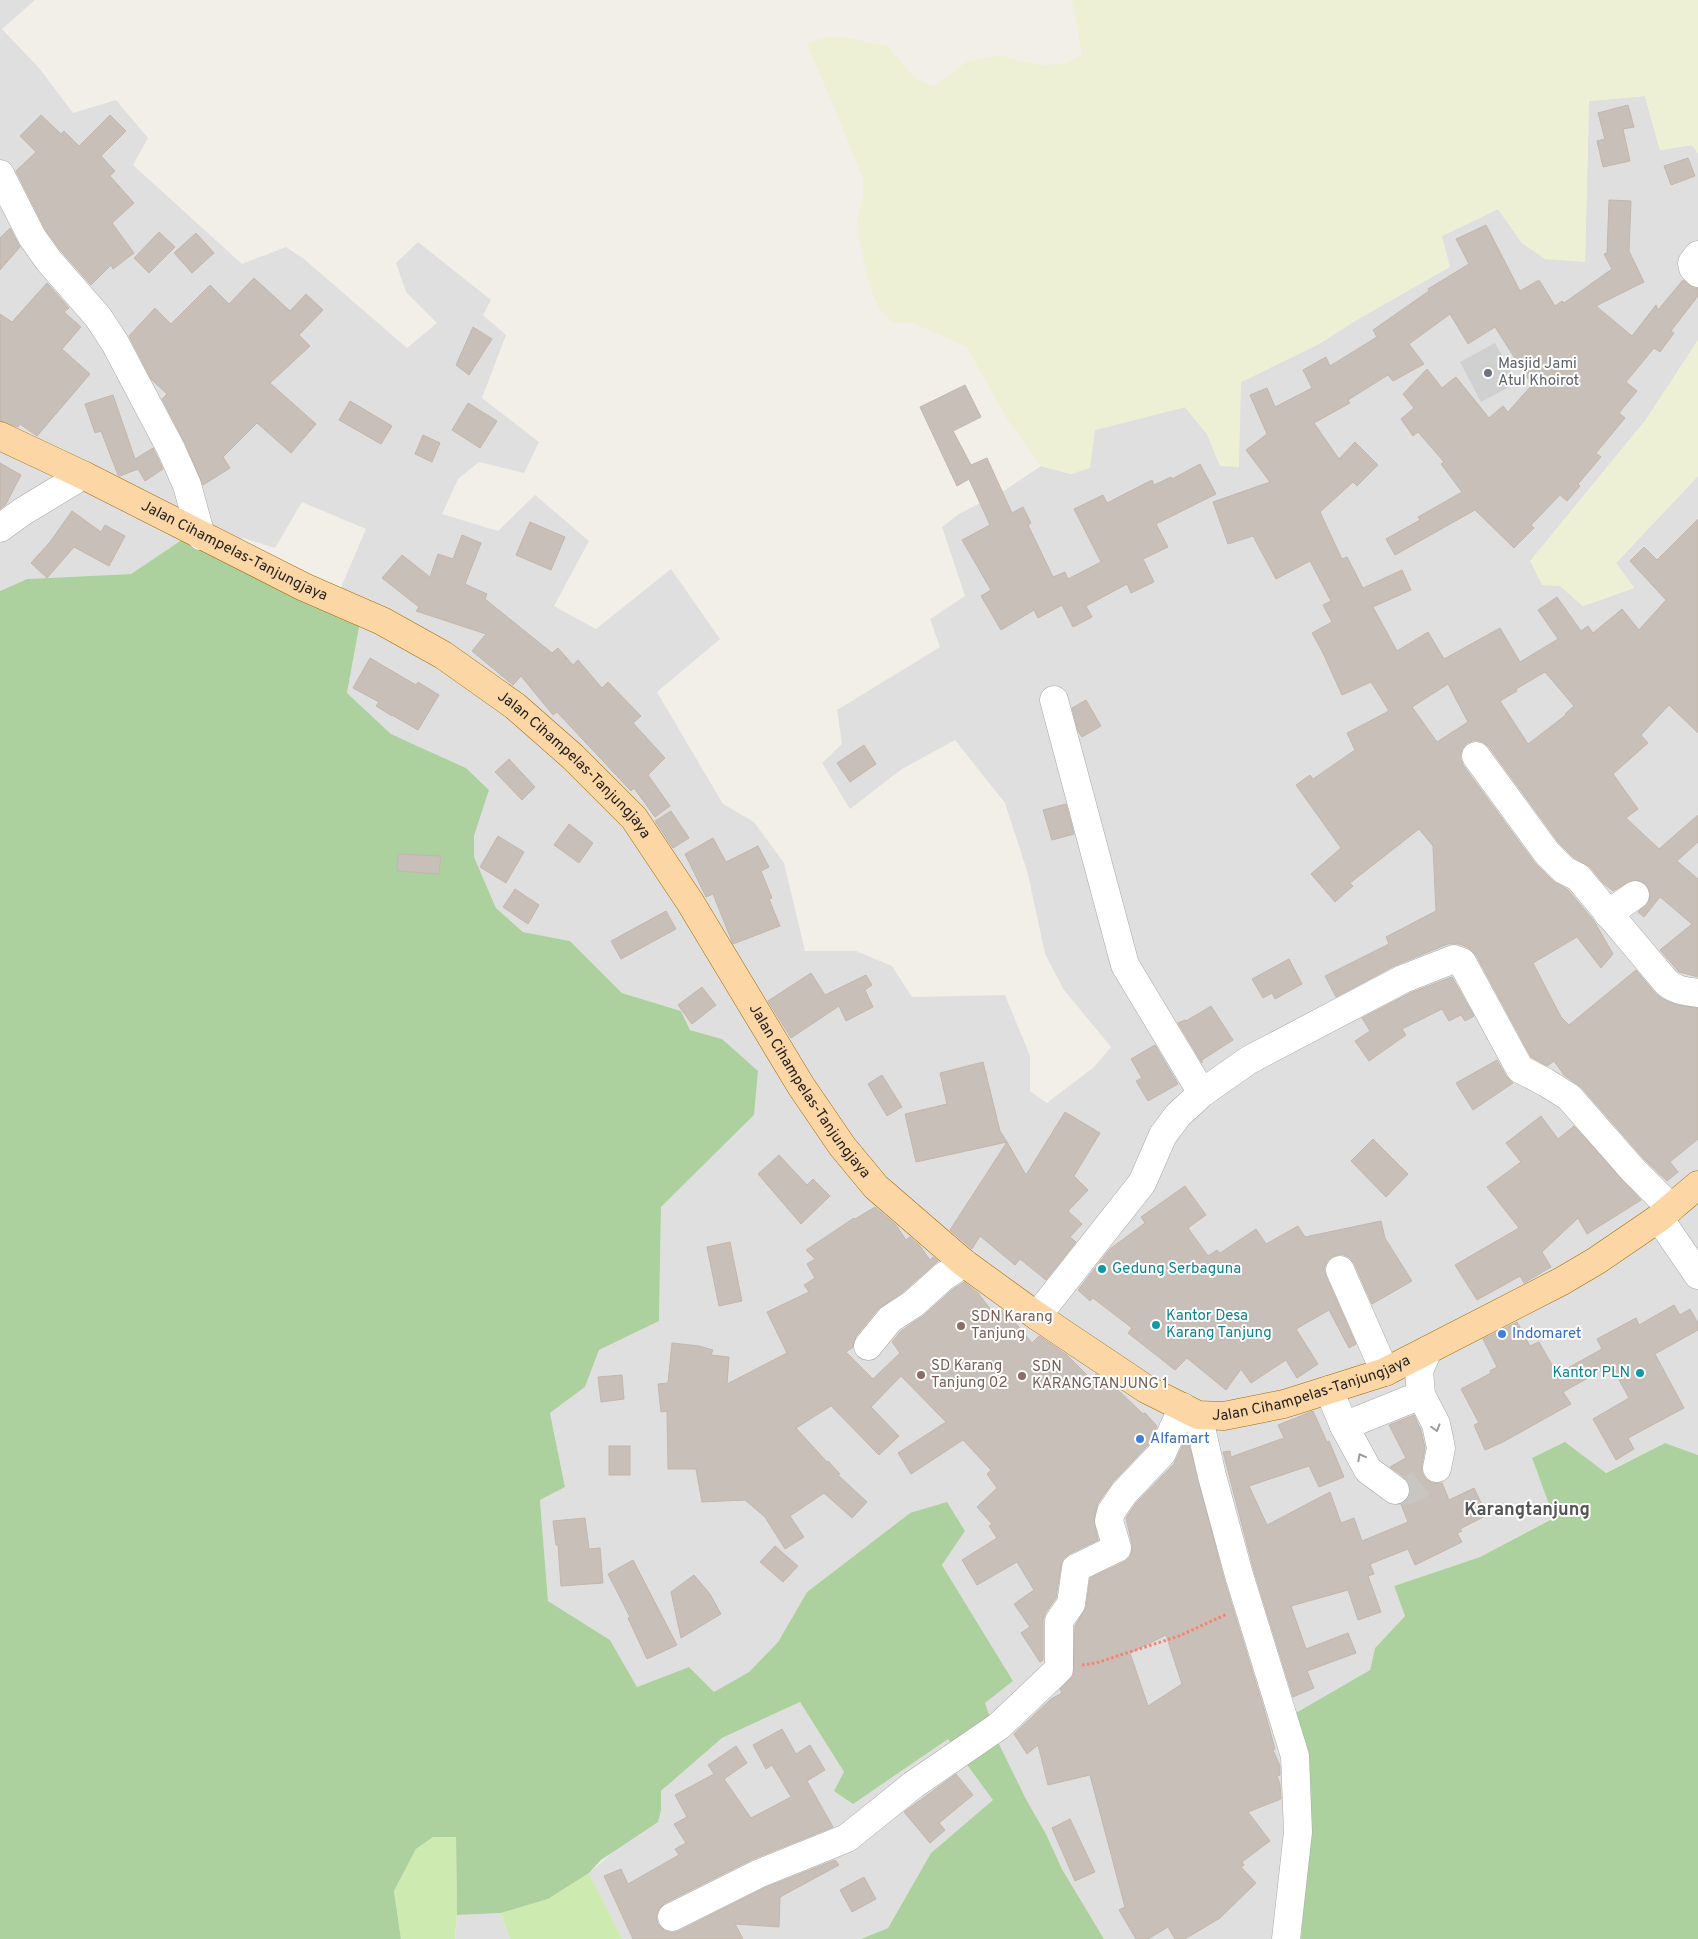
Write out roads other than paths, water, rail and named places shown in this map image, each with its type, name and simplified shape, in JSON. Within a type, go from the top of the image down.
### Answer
[{"type":"main road","name":"Jalan Cihampelas-Tanjungjaya","points":[[0,436],[83,475],[304,587],[382,621],[443,655],[515,706],[573,757],[634,818],[690,902],[801,1086],[842,1146],[876,1187],[964,1263],[1037,1316],[1146,1389],[1190,1411],[1224,1416],[1284,1404],[1385,1372],[1562,1281],[1604,1256],[1665,1213],[1698,1185]]},
{"type":"street","points":[[0,174],[32,236],[49,261],[98,317],[115,343],[171,449],[187,485],[201,536]]},
{"type":"street","points":[[1698,255],[1692,263],[1693,268],[1698,273]]},
{"type":"street","points":[[0,528],[22,512],[83,475]]},
{"type":"street","points":[[1054,700],[1125,964],[1202,1093]]},
{"type":"street","points":[[1476,756],[1547,854],[1564,870],[1578,877],[1667,983],[1684,992],[1698,993]]},
{"type":"street","points":[[1608,914],[1635,895]]},
{"type":"street","points":[[1037,1316],[1142,1183],[1163,1135],[1178,1115],[1202,1093],[1250,1060],[1403,980],[1454,959],[1462,962],[1520,1069],[1569,1097],[1632,1170],[1665,1213],[1698,1275]]},
{"type":"street","points":[[868,1346],[890,1319],[913,1304],[943,1277],[964,1263]]},
{"type":"street","points":[[1340,1270],[1385,1372]]},
{"type":"street","points":[[1428,1350],[1419,1371],[1421,1395],[1436,1424],[1441,1448],[1437,1468]]},
{"type":"street","points":[[1329,1390],[1344,1426],[1368,1470],[1395,1490]]},
{"type":"street","points":[[1344,1426],[1421,1395]]},
{"type":"street","points":[[1190,1411],[1295,1756],[1298,1832],[1286,1939]]},
{"type":"street","points":[[672,1917],[758,1874],[847,1838],[913,1785],[999,1726],[1059,1669],[1059,1621],[1070,1604],[1076,1568],[1116,1548],[1109,1522],[1111,1512],[1124,1493],[1162,1453],[1190,1411]]},
{"type":"tunnel","points":[[1395,1490],[1402,1491],[1413,1488],[1423,1482],[1437,1468]]},
{"type":"place","name":"Masjid Jami Atul Khoirot","points":[[1488,373]]},
{"type":"place","name":"Gedung Serbaguna","points":[[1102,1269]]},
{"type":"place","name":"Kantor Desa Karang Tanjung","points":[[1156,1325]]},
{"type":"place","name":"SDN Karang Tanjung","points":[[961,1326]]},
{"type":"place","name":"Indomaret","points":[[1502,1334]]},
{"type":"place","name":"Kantor PLN","points":[[1640,1373]]},
{"type":"place","name":"SD Karang Tanjung 02","points":[[921,1375]]},
{"type":"place","name":"SDN KARANGTANJUNG 1","points":[[1022,1376]]},
{"type":"place","name":"Alfamart","points":[[1140,1439]]},
{"type":"district","name":"Karangtanjung","points":[[1527,1510]]}]
